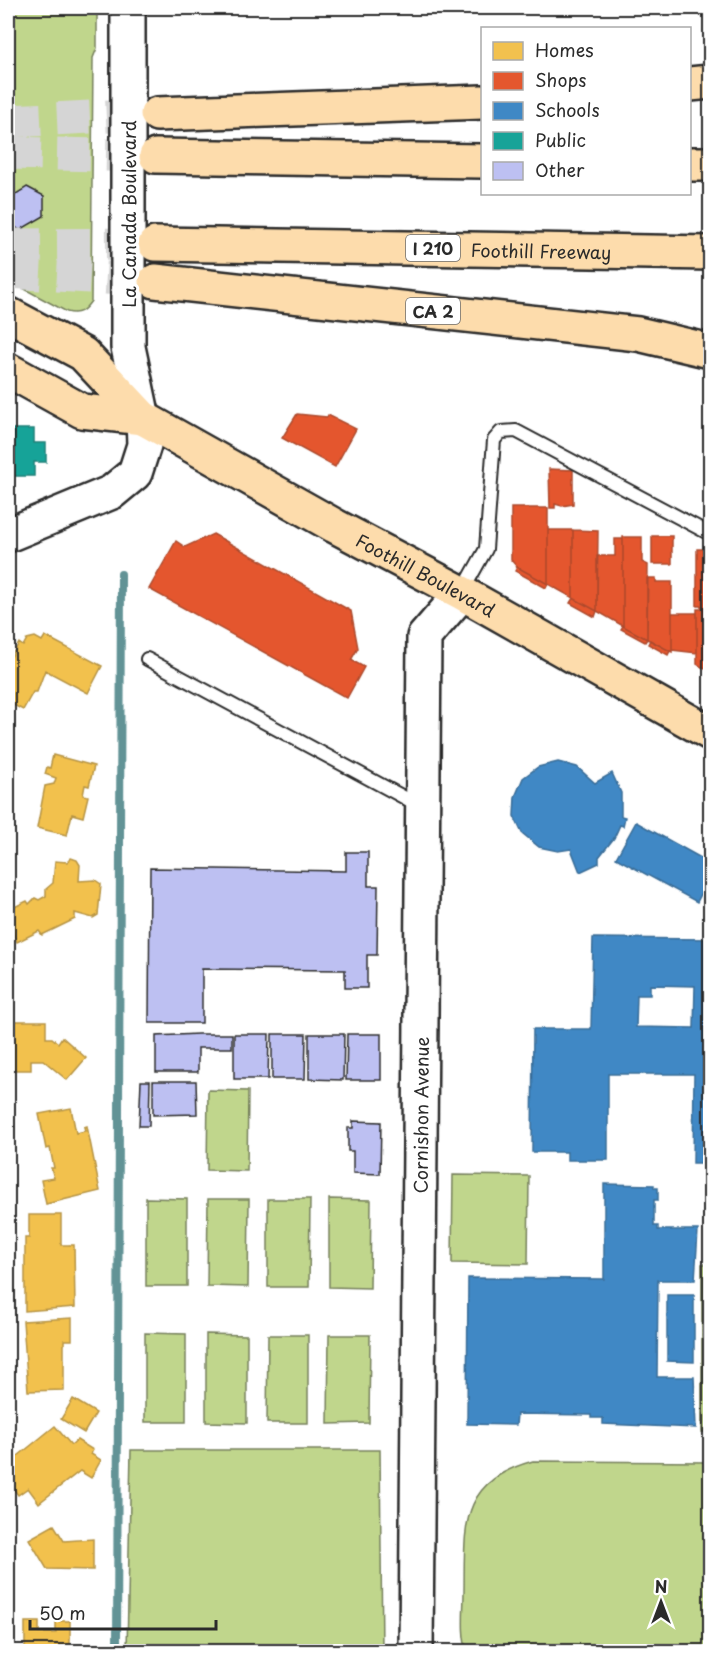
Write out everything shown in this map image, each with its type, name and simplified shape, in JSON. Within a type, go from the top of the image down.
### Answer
[{"type":"main road","points":[[691,84],[711,82]]},
{"type":"main road","points":[[157,114],[481,102]]},
{"type":"main road","points":[[156,156],[481,161]]},
{"type":"main road","points":[[691,164],[711,164]]},
{"type":"main road","name":"Foothill Freeway","points":[[155,244],[711,252]]},
{"type":"main road","name":"CA 2","points":[[154,281],[626,333],[711,351]]},
{"type":"main road","name":"Foothill Boulevard","points":[[8,314],[83,354],[143,418],[711,733]]},
{"type":"main road","name":"Foothill Boulevard","points":[[8,370],[82,411],[143,418]]},
{"type":"street","name":"La Canada Boulevard","points":[[8,535],[112,492],[135,473],[144,446],[143,418],[128,347],[128,8]]},
{"type":"street","name":"Cornishon Avenue","points":[[416,1652],[424,637],[462,593]]},
{"type":"lane","points":[[462,593],[486,549],[494,441],[501,432],[516,431],[711,534]]},
{"type":"lane","points":[[147,659],[422,807]]},
{"type":"green space","points":[[8,8],[97,8],[97,48],[93,58],[91,301],[78,312],[67,312],[8,280]]},
{"type":"green space","points":[[208,1090],[248,1091],[247,1171],[207,1170]]},
{"type":"green space","points":[[453,1175],[529,1176],[528,1264],[452,1263]]},
{"type":"green space","points":[[146,1198],[187,1199],[187,1286],[146,1286]]},
{"type":"green space","points":[[208,1199],[249,1199],[248,1287],[207,1286]]},
{"type":"green space","points":[[268,1199],[310,1199],[309,1287],[268,1287]]},
{"type":"green space","points":[[329,1199],[371,1200],[370,1288],[329,1287]]},
{"type":"green space","points":[[702,1264],[710,1264],[710,1432],[702,1432]]},
{"type":"green space","points":[[145,1333],[186,1334],[186,1422],[145,1422]]},
{"type":"green space","points":[[206,1334],[247,1335],[247,1423],[206,1422]]},
{"type":"green space","points":[[268,1335],[308,1335],[308,1423],[267,1423]]},
{"type":"green space","points":[[329,1335],[370,1335],[369,1423],[328,1424]]},
{"type":"green space","points":[[131,1450],[380,1450],[382,1651],[127,1651]]},
{"type":"green space","points":[[533,1461],[710,1462],[710,1651],[467,1651],[463,1630],[465,1547],[466,1528],[471,1510],[478,1495],[491,1481],[509,1470]]},
{"type":"building: Homes","points":[[45,636],[102,666],[88,693],[45,670],[37,692],[33,692],[23,710],[8,702],[8,662],[19,643],[23,646],[27,639],[35,637],[42,641]]},
{"type":"building: Homes","points":[[53,755],[94,766],[89,786],[85,785],[83,795],[88,796],[83,817],[72,814],[67,835],[37,828],[45,786],[54,784],[56,778],[45,774],[47,767],[50,768]]},
{"type":"building: Homes","points":[[71,858],[77,860],[80,865],[79,881],[95,880],[101,884],[98,915],[93,918],[75,913],[75,919],[42,935],[39,931],[17,942],[8,923],[8,910],[27,901],[29,904],[35,898],[39,900],[46,896],[46,889],[53,883],[55,861],[67,862]]},
{"type":"building: Homes","points":[[8,1021],[46,1021],[46,1038],[52,1038],[58,1043],[62,1037],[86,1058],[67,1080],[43,1060],[31,1060],[31,1070],[8,1070]]},
{"type":"building: Homes","points":[[71,1108],[76,1133],[85,1131],[84,1127],[87,1126],[100,1191],[46,1204],[41,1180],[54,1178],[51,1168],[54,1168],[50,1148],[46,1149],[39,1114]]},
{"type":"building: Homes","points":[[29,1215],[61,1215],[61,1245],[74,1245],[75,1307],[25,1311],[25,1238],[29,1238]]},
{"type":"building: Homes","points":[[72,1318],[72,1340],[64,1340],[64,1390],[28,1391],[23,1321]]},
{"type":"building: Homes","points":[[73,1399],[96,1413],[84,1433],[61,1419]]},
{"type":"building: Homes","points":[[55,1426],[71,1445],[77,1440],[93,1450],[91,1454],[101,1460],[91,1478],[80,1471],[39,1503],[28,1488],[18,1495],[8,1482],[8,1464]]},
{"type":"building: Homes","points":[[54,1525],[64,1541],[93,1539],[93,1570],[47,1569],[29,1539]]},
{"type":"building: Homes","points":[[56,1621],[70,1621],[70,1652],[36,1652],[36,1649],[25,1649],[25,1622],[39,1622],[39,1633],[56,1633]]},
{"type":"building: Shops","points":[[297,414],[327,417],[328,415],[356,429],[335,467],[282,438]]},
{"type":"building: Shops","points":[[549,469],[573,470],[573,504],[562,506],[555,504],[555,508],[550,508]]},
{"type":"building: Shops","points":[[511,508],[548,508],[548,584],[517,567],[511,560]]},
{"type":"building: Shops","points":[[548,530],[573,530],[573,598],[548,584]]},
{"type":"building: Shops","points":[[573,530],[598,531],[597,611],[573,598]]},
{"type":"building: Shops","points":[[213,534],[351,611],[358,648],[351,660],[364,667],[347,698],[149,589],[176,541],[185,547]]},
{"type":"building: Shops","points":[[652,536],[672,536],[672,564],[652,564]]},
{"type":"building: Shops","points":[[623,537],[642,537],[642,562],[648,565],[647,639],[623,626]]},
{"type":"building: Shops","points":[[615,539],[623,539],[623,626],[597,611],[597,556],[615,556]]},
{"type":"building: Shops","points":[[697,549],[710,549],[710,672],[697,664],[697,609],[702,609],[702,606],[697,606]]},
{"type":"building: Shops","points":[[517,567],[548,584],[546,588],[515,571]]},
{"type":"building: Shops","points":[[647,578],[656,578],[656,582],[672,582],[672,652],[647,639]]},
{"type":"building: Shops","points":[[573,598],[597,611],[595,617],[570,603]]},
{"type":"building: Shops","points":[[672,613],[697,613],[697,653],[672,650]]},
{"type":"building: Shops","points":[[623,626],[647,639],[645,642],[621,629]]},
{"type":"building: Shops","points":[[650,640],[670,651],[668,655],[648,644]]},
{"type":"building: Schools","points":[[558,762],[577,767],[595,783],[612,773],[621,793],[621,816],[625,817],[623,826],[620,825],[614,838],[599,857],[599,863],[580,872],[571,849],[558,851],[539,847],[522,833],[514,816],[515,797],[523,778],[538,767]]},
{"type":"building: Schools","points":[[636,822],[710,863],[710,877],[697,902],[616,858]]},
{"type":"building: Schools","points":[[593,938],[710,939],[710,1163],[693,1163],[694,1074],[608,1074],[608,1160],[567,1160],[567,1152],[532,1152],[533,1029],[591,1029]],"holes":[[[650,985],[695,986],[694,1028],[636,1027],[637,995],[650,995]]]},
{"type":"building: Schools","points":[[604,1184],[654,1185],[654,1188],[658,1188],[658,1200],[654,1200],[654,1226],[658,1226],[658,1230],[698,1230],[695,1280],[658,1280],[657,1377],[694,1377],[696,1428],[603,1424],[603,1418],[591,1418],[591,1415],[517,1414],[516,1425],[467,1424],[468,1278],[604,1279]]},
{"type":"building: Schools","points":[[667,1295],[694,1295],[694,1362],[667,1361]]},
{"type":"building: Public","points":[[8,429],[34,429],[34,443],[46,443],[46,462],[34,462],[34,476],[8,476]]},
{"type":"building: Other","points":[[27,187],[44,196],[44,216],[20,230],[8,223],[8,199]]},
{"type":"building: Other","points":[[346,852],[368,852],[368,886],[378,886],[377,955],[367,955],[367,988],[345,988],[345,970],[202,969],[202,1023],[149,1023],[150,868],[346,871]]},
{"type":"building: Other","points":[[232,1034],[232,1048],[198,1048],[198,1072],[156,1072],[156,1036]]},
{"type":"building: Other","points":[[234,1034],[269,1034],[268,1079],[234,1079]]},
{"type":"building: Other","points":[[272,1034],[306,1034],[305,1079],[272,1079]]},
{"type":"building: Other","points":[[309,1034],[344,1034],[343,1080],[309,1079]]},
{"type":"building: Other","points":[[347,1034],[381,1034],[381,1080],[346,1080]]},
{"type":"building: Other","points":[[141,1081],[150,1081],[149,1126],[139,1126]]},
{"type":"building: Other","points":[[153,1081],[196,1081],[197,1114],[153,1115]]},
{"type":"building: Other","points":[[353,1121],[381,1122],[380,1174],[353,1173],[353,1151],[348,1151],[348,1128],[353,1128]]},
{"type":"waterway","points":[[117,1652],[121,574]]},
{"type":"tunnel","points":[[8,121],[155,114]]},
{"type":"tunnel","points":[[8,153],[156,156]]},
{"type":"tunnel","points":[[8,245],[155,244]]},
{"type":"tunnel","points":[[8,272],[155,281]]}]
